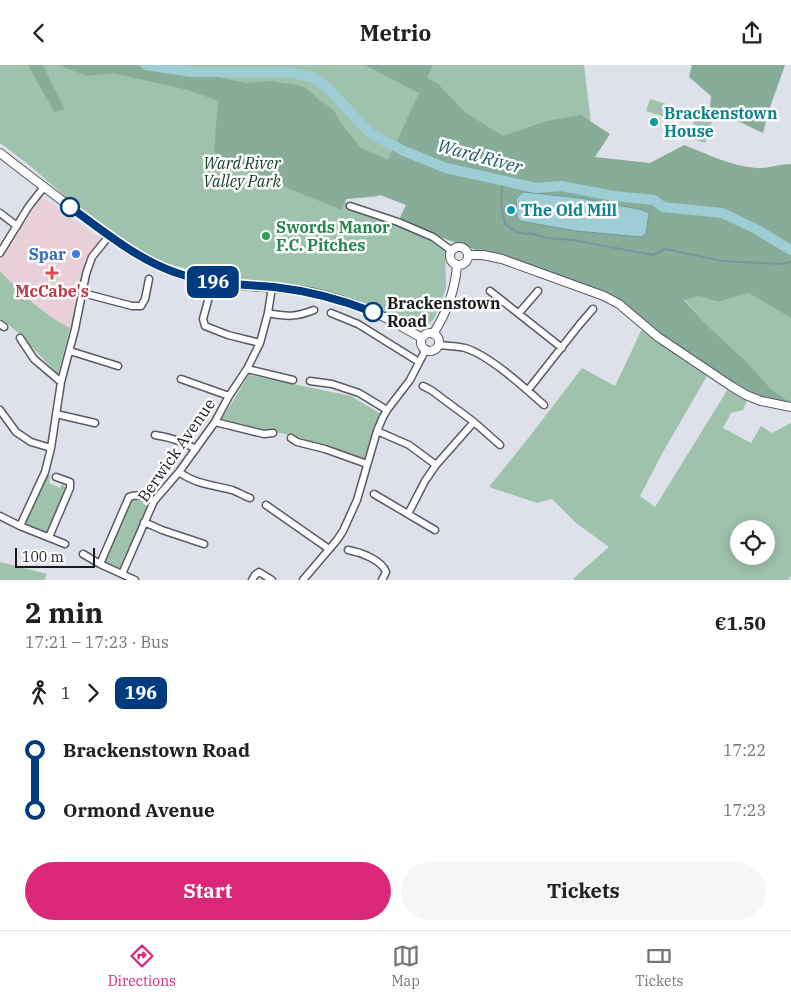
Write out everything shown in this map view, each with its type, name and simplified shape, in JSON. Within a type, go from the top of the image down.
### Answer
[{"type":"street","points":[[0,153],[109,236],[141,257],[166,269],[184,276],[212,282],[305,291],[352,304],[395,323],[422,338]]},
{"type":"street","points":[[0,253],[29,206],[44,187]]},
{"type":"street","points":[[350,205],[433,237],[452,251]]},
{"type":"street","points":[[0,213],[17,226]]},
{"type":"street","points":[[20,526],[45,472],[61,382],[70,351],[86,275],[92,257],[109,236]]},
{"type":"street","points":[[461,247],[466,250],[469,255],[466,263],[457,266],[452,263],[450,257],[452,251],[461,247]]},
{"type":"street","points":[[469,255],[483,255],[502,259],[604,296],[619,304],[658,337],[746,395],[761,401],[791,407]]},
{"type":"street","points":[[434,334],[445,311],[453,287],[457,266]]},
{"type":"street","points":[[82,293],[132,306],[141,306],[145,299],[149,279]]},
{"type":"street","name":"Berwick Avenue","points":[[122,574],[154,501],[196,449],[215,422],[229,395],[247,369],[260,343],[268,313],[272,287]]},
{"type":"street","points":[[490,291],[562,347]]},
{"type":"street","points":[[519,313],[538,291]]},
{"type":"street","points":[[209,297],[203,319],[205,326],[228,335],[260,343]]},
{"type":"street","points":[[528,390],[593,309]]},
{"type":"street","points":[[268,313],[297,316],[314,310]]},
{"type":"street","points":[[331,313],[358,324],[419,362]]},
{"type":"street","points":[[428,333],[434,334],[438,339],[438,345],[432,350],[426,349],[421,343],[422,338],[428,333]]},
{"type":"street","points":[[20,338],[34,359],[61,382]]},
{"type":"street","points":[[438,345],[466,348],[483,357],[528,390],[544,405]]},
{"type":"street","points":[[303,580],[336,540],[349,519],[377,431],[387,410],[410,380],[426,349]]},
{"type":"street","points":[[70,351],[118,366]]},
{"type":"street","points":[[247,369],[293,380]]},
{"type":"street","points":[[181,379],[229,395]]},
{"type":"street","points":[[310,381],[332,383],[359,393],[387,410]]},
{"type":"street","points":[[423,386],[431,389],[500,445]]},
{"type":"street","points":[[0,410],[16,432],[50,448]]},
{"type":"street","points":[[56,414],[95,423]]},
{"type":"street","points":[[215,422],[264,434],[273,433]]},
{"type":"street","points":[[408,513],[436,465],[474,422]]},
{"type":"street","points":[[377,431],[409,445],[436,465]]},
{"type":"street","points":[[154,435],[164,436],[196,449]]},
{"type":"street","points":[[291,438],[297,442],[325,449],[367,464]]},
{"type":"street","points":[[179,471],[203,484],[233,491],[250,498]]},
{"type":"street","points":[[49,537],[70,488],[70,482],[56,477]]},
{"type":"street","points":[[374,494],[435,530]]},
{"type":"street","points":[[100,564],[129,497],[135,495],[145,496],[154,501]]},
{"type":"street","points":[[266,505],[329,549]]},
{"type":"street","points":[[0,516],[64,544]]},
{"type":"street","points":[[144,522],[204,544]]},
{"type":"street","points":[[348,550],[357,551],[385,567],[386,572],[382,580]]},
{"type":"street","points":[[84,554],[100,564],[135,580]]},
{"type":"street","points":[[252,580],[254,575],[259,572],[272,580]]},
{"type":"shaded area","points":[[42,197],[101,239],[89,255],[81,275],[70,328],[38,308],[0,271],[0,259]]},
{"type":"green space","name":"Ward River Valley Park","points":[[0,65],[584,65],[591,123],[375,197],[346,199],[345,202],[433,237],[445,247],[446,288],[434,319],[423,329],[366,304],[319,289],[212,275],[176,266],[146,255],[67,198],[28,164],[0,143]]},
{"type":"green space","points":[[28,65],[43,65],[65,109],[54,112]]},
{"type":"green space","points":[[59,65],[136,65],[163,72],[217,77],[246,83],[270,81],[297,85],[306,88],[333,109],[341,123],[360,147],[388,160],[419,93],[365,65],[433,65],[427,78],[438,84],[466,113],[503,136],[547,121],[581,115],[610,134],[595,157],[650,163],[684,145],[719,159],[747,167],[760,168],[791,164],[791,318],[748,293],[718,302],[699,296],[684,300],[707,325],[748,363],[771,389],[791,403],[791,407],[761,401],[731,386],[619,304],[579,287],[398,222],[406,205],[380,195],[346,199],[342,210],[242,170],[214,151],[218,101],[188,90],[113,73],[87,76]]},
{"type":"green space","points":[[692,65],[785,65],[763,133],[710,108],[711,96],[689,77]]},
{"type":"green space","points":[[650,99],[686,110],[682,122],[646,111]]},
{"type":"green space","points":[[699,106],[715,112],[705,143],[689,138]]},
{"type":"green space","points":[[0,271],[41,310],[70,328],[58,374],[16,331],[0,318]]},
{"type":"green space","points":[[748,293],[791,318],[791,403],[771,389],[748,363],[707,325],[684,299],[699,296],[718,302]]},
{"type":"green space","points":[[642,329],[707,376],[640,496],[655,507],[728,389],[747,401],[743,410],[731,413],[723,428],[751,443],[761,426],[772,433],[791,423],[791,576],[788,580],[573,580],[609,547],[576,523],[552,499],[537,503],[489,487],[582,368],[615,386]]},
{"type":"green space","points":[[249,375],[351,396],[381,414],[364,459],[285,434],[221,420]]},
{"type":"green space","points":[[46,474],[50,475],[49,483],[60,488],[62,484],[66,488],[50,531],[46,534],[28,527],[26,522]]},
{"type":"green space","points":[[136,497],[149,503],[121,568],[118,570],[106,565],[105,560],[131,500]]},
{"type":"green space","points":[[0,562],[47,574],[44,580],[0,580]]},
{"type":"water","points":[[523,192],[580,198],[643,210],[649,213],[646,234],[641,237],[576,231],[520,221],[517,217],[516,199]]},
{"type":"waterway","name":"Ward River","points":[[146,65],[192,72],[289,72],[312,77],[328,88],[370,133],[404,151],[446,168],[536,188],[561,186],[614,196],[654,200],[663,207],[722,213],[756,229],[791,250]]},
{"type":"waterway","points":[[502,180],[503,218],[505,224],[517,232],[653,255],[665,249],[722,261],[780,264],[791,262]]},
{"type":"bus line","name":"196","points":[[70,207],[130,251],[184,276],[212,282],[305,291],[373,312]]},
{"type":"place","name":"Brackenstown House","points":[[654,122]]},
{"type":"place","name":"The Old Mill","points":[[511,210]]},
{"type":"place","name":"Swords Manor F.C. Pitches","points":[[266,236]]},
{"type":"place","name":"Spar","points":[[76,254]]},
{"type":"place","name":"McCabe's","points":[[52,273]]},
{"type":"place","name":"Brackenstown Road","points":[[373,312]]}]
